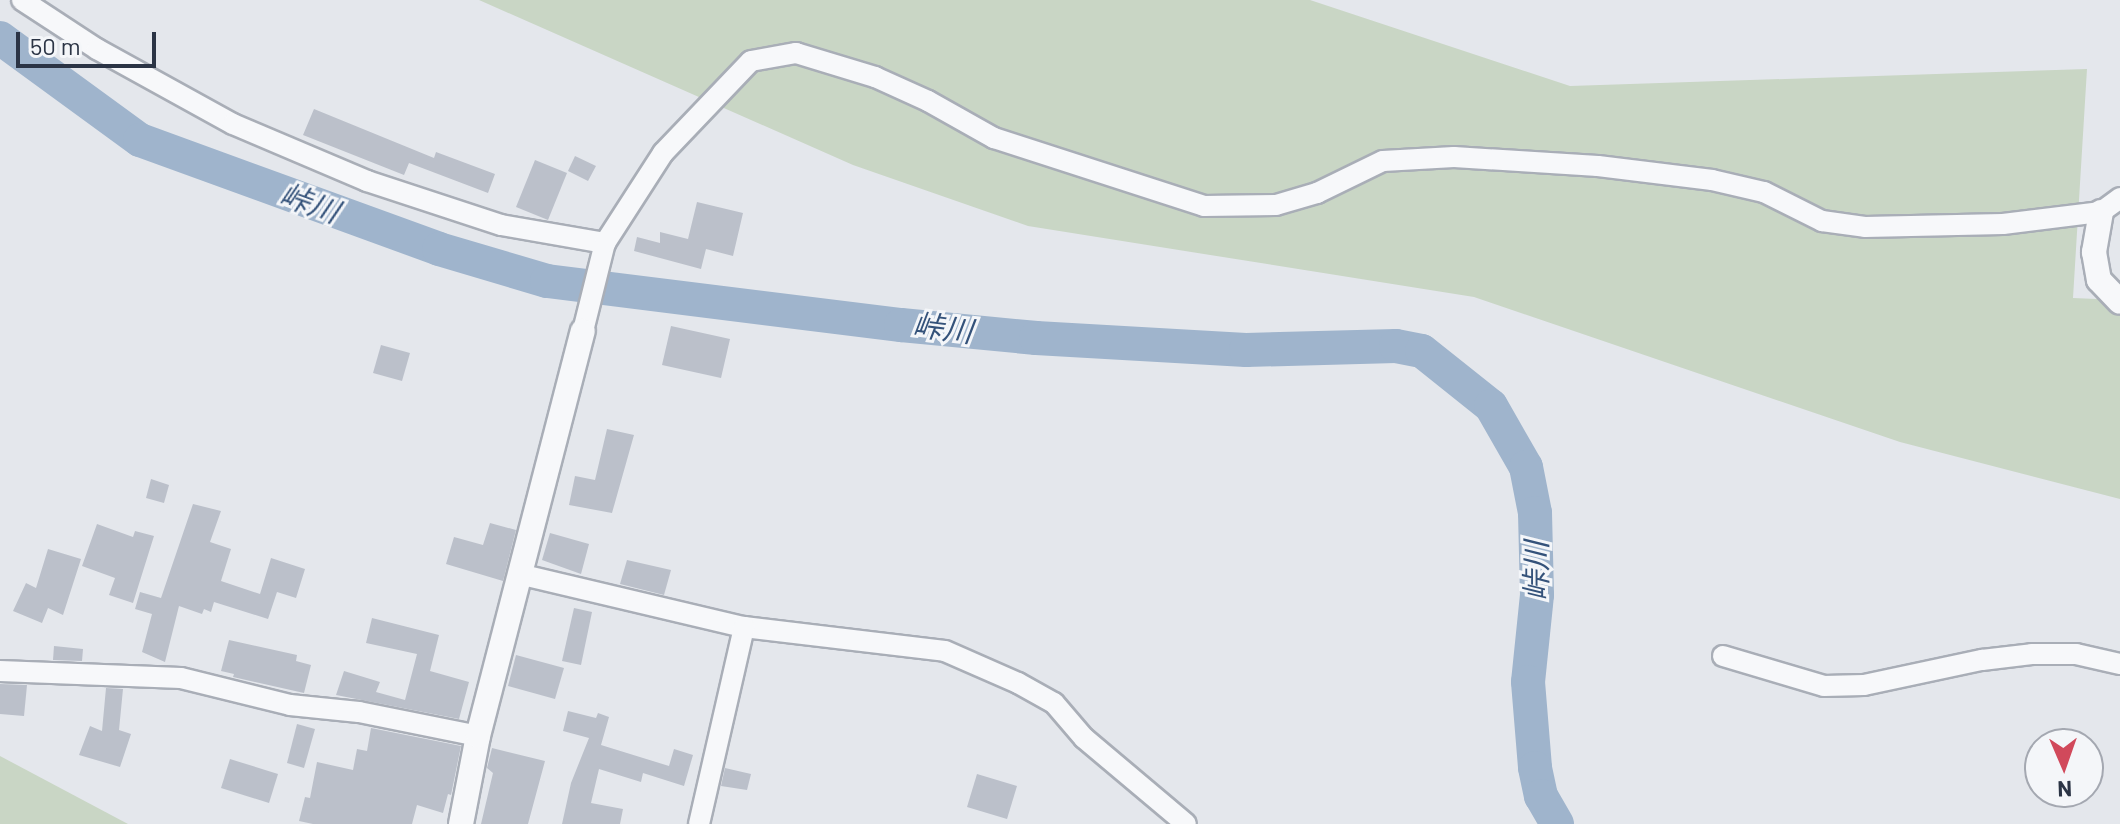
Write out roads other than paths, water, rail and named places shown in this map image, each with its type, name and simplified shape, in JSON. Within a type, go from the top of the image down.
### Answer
[{"type":"street","points":[[22,0],[97,49],[233,124],[367,181],[501,225],[605,243]]},
{"type":"street","points":[[461,824],[478,736],[605,243],[663,153],[751,61],[796,53],[875,77],[928,101],[994,138],[1204,206],[1276,205],[1317,193],[1383,161],[1454,157],[1598,166],[1712,180],[1764,192],[1822,221],[1865,227],[2003,224],[2111,205],[2094,252],[2099,280],[2120,302]]},
{"type":"street","points":[[519,574],[744,627],[945,651],[1018,683],[1054,703],[1084,738],[1186,824]]},
{"type":"street","points":[[699,824],[744,627]]},
{"type":"street","points":[[1723,656],[1824,686],[1864,685],[1982,660],[2032,654],[2076,654],[2120,664]]},
{"type":"street","points":[[0,671],[181,678],[290,705],[359,712],[478,736]]},
{"type":"waterway","name":"峠川","points":[[0,38],[140,140],[439,249],[547,281],[901,325],[1036,338],[1246,350],[1396,346],[1422,351],[1491,406],[1526,467],[1535,513],[1537,595],[1528,682],[1535,768],[1541,796],[1557,824]]}]
